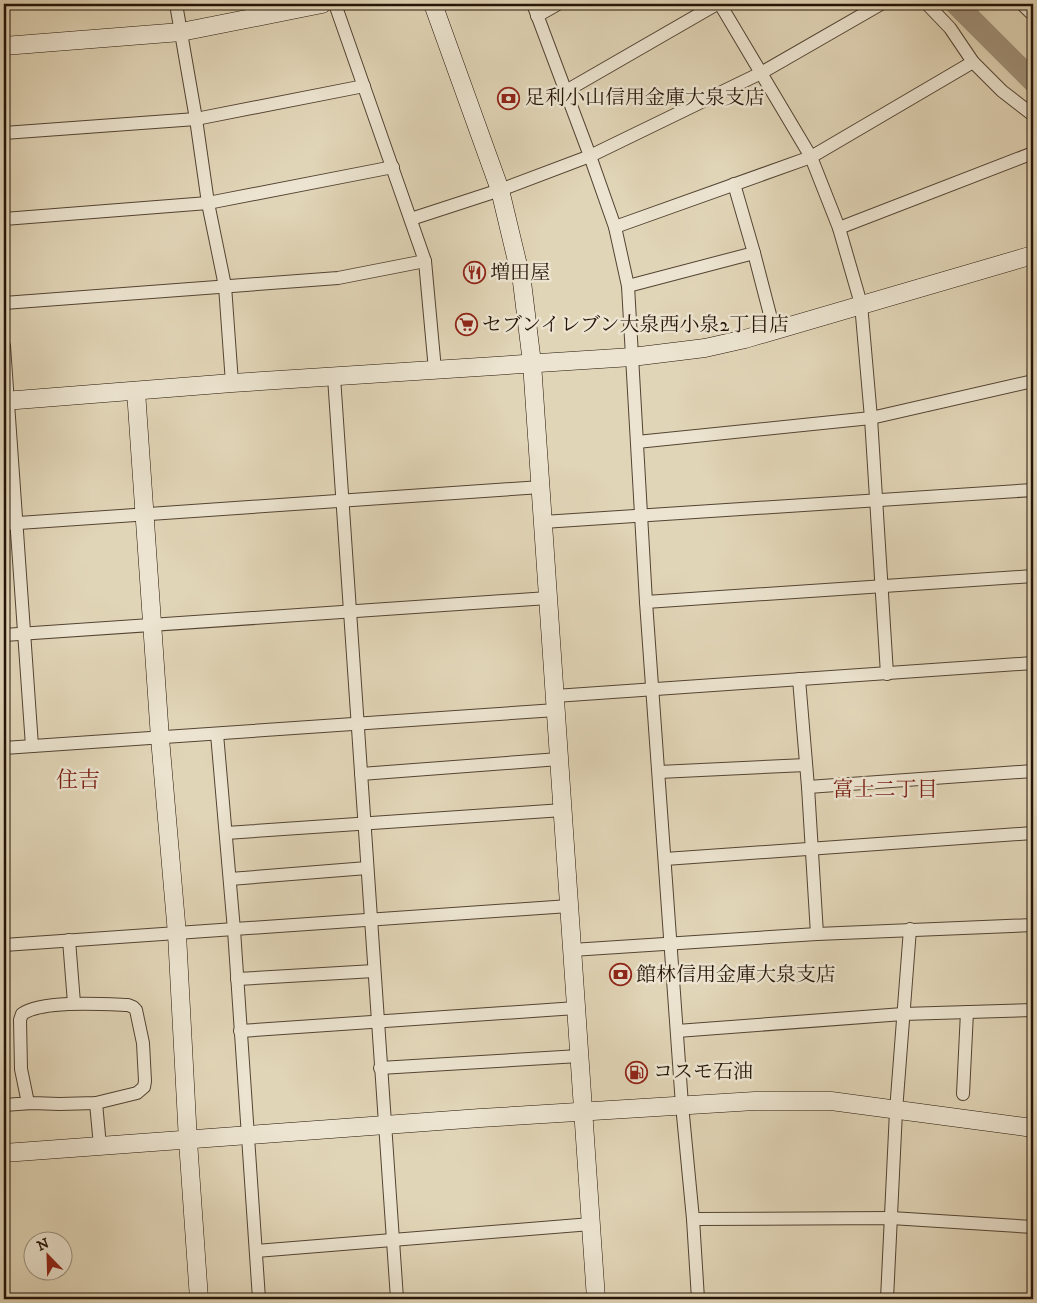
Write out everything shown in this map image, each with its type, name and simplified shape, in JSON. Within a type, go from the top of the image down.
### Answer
[{"type":"street","points":[[176,4],[208,203],[225,286],[232,383]]},
{"type":"street","points":[[4,46],[180,32],[322,4]]},
{"type":"street","points":[[335,4],[425,261],[435,370]]},
{"type":"street","points":[[434,4],[500,190],[522,282],[532,363],[596,1299]]},
{"type":"street","points":[[558,4],[535,10],[615,227],[628,286],[646,602],[670,945],[698,1299]]},
{"type":"street","points":[[566,92],[718,4],[811,157],[839,228],[861,304],[871,418],[887,674]]},
{"type":"street","points":[[411,219],[500,190],[590,156],[761,73],[881,4]]},
{"type":"street","points":[[927,4],[950,28],[973,62],[1002,91],[1033,115]]},
{"type":"street","points":[[1022,4],[1030,12],[1033,9]]},
{"type":"street","points":[[615,227],[811,157],[973,62]]},
{"type":"street","points":[[4,133],[196,119],[364,86]]},
{"type":"street","points":[[839,228],[1033,153]]},
{"type":"street","points":[[4,219],[208,203],[393,167]]},
{"type":"street","points":[[734,184],[774,330]]},
{"type":"street","points":[[628,286],[754,253]]},
{"type":"street","points":[[6,401],[232,383],[632,358],[705,348],[774,330],[1033,255]]},
{"type":"street","points":[[4,303],[338,278],[425,261]]},
{"type":"street","points":[[4,346],[10,524],[24,634],[32,746]]},
{"type":"street","points":[[334,377],[397,1299]]},
{"type":"street","points":[[636,442],[871,418],[1033,381]]},
{"type":"street","points":[[136,391],[160,738],[177,934],[199,1299]]},
{"type":"street","points":[[10,524],[541,487]]},
{"type":"street","points":[[543,522],[1033,490]]},
{"type":"street","points":[[646,602],[1033,576]]},
{"type":"street","points":[[4,635],[548,598]]},
{"type":"street","points":[[4,748],[357,724],[555,703],[653,689],[1033,663]]},
{"type":"street","points":[[799,679],[808,787],[816,934]]},
{"type":"street","points":[[217,734],[234,930],[259,1299]]},
{"type":"street","points":[[361,774],[559,759]]},
{"type":"street","points":[[659,772],[806,765]]},
{"type":"street","points":[[808,787],[1033,771]]},
{"type":"street","points":[[226,833],[563,810]]},
{"type":"street","points":[[665,859],[1033,833]]},
{"type":"street","points":[[230,880],[367,868]]},
{"type":"street","points":[[4,945],[569,906]]},
{"type":"street","points":[[572,950],[816,934],[1033,925]]},
{"type":"street","points":[[887,1299],[896,1110],[910,929]]},
{"type":"street","points":[[69,940],[74,1003]]},
{"type":"street","points":[[237,979],[374,971]]},
{"type":"street","points":[[4,1105],[96,1102],[137,1093],[144,1086],[143,1043],[136,1010],[128,1005],[74,1003],[37,1009],[22,1014],[20,1020],[20,1056],[28,1103]]},
{"type":"street","points":[[240,1031],[576,1008]]},
{"type":"street","points":[[677,1031],[903,1014],[1033,1010]]},
{"type":"street","points":[[963,1094],[967,1012]]},
{"type":"street","points":[[380,1068],[580,1056]]},
{"type":"street","points":[[4,1153],[755,1101],[831,1101],[1033,1128]]},
{"type":"street","points":[[96,1102],[100,1146]]},
{"type":"street","points":[[693,1219],[891,1218],[1033,1227]]},
{"type":"street","points":[[256,1250],[591,1224]]},
{"type":"waterway","points":[[956,4],[1033,81]]},
{"type":"place","name":"足利小山信用金庫大泉支店","points":[[509,98]]},
{"type":"place","name":"増田屋","points":[[474,273]]},
{"type":"place","name":"セブンイレブン大泉西小泉2丁目店","points":[[466,325]]},
{"type":"place","name":"館林信用金庫大泉支店","points":[[620,975]]},
{"type":"place","name":"コスモ石油","points":[[637,1072]]},
{"type":"district","name":"住吉","points":[[78,780]]},
{"type":"district","name":"富士二丁目","points":[[885,790]]}]
